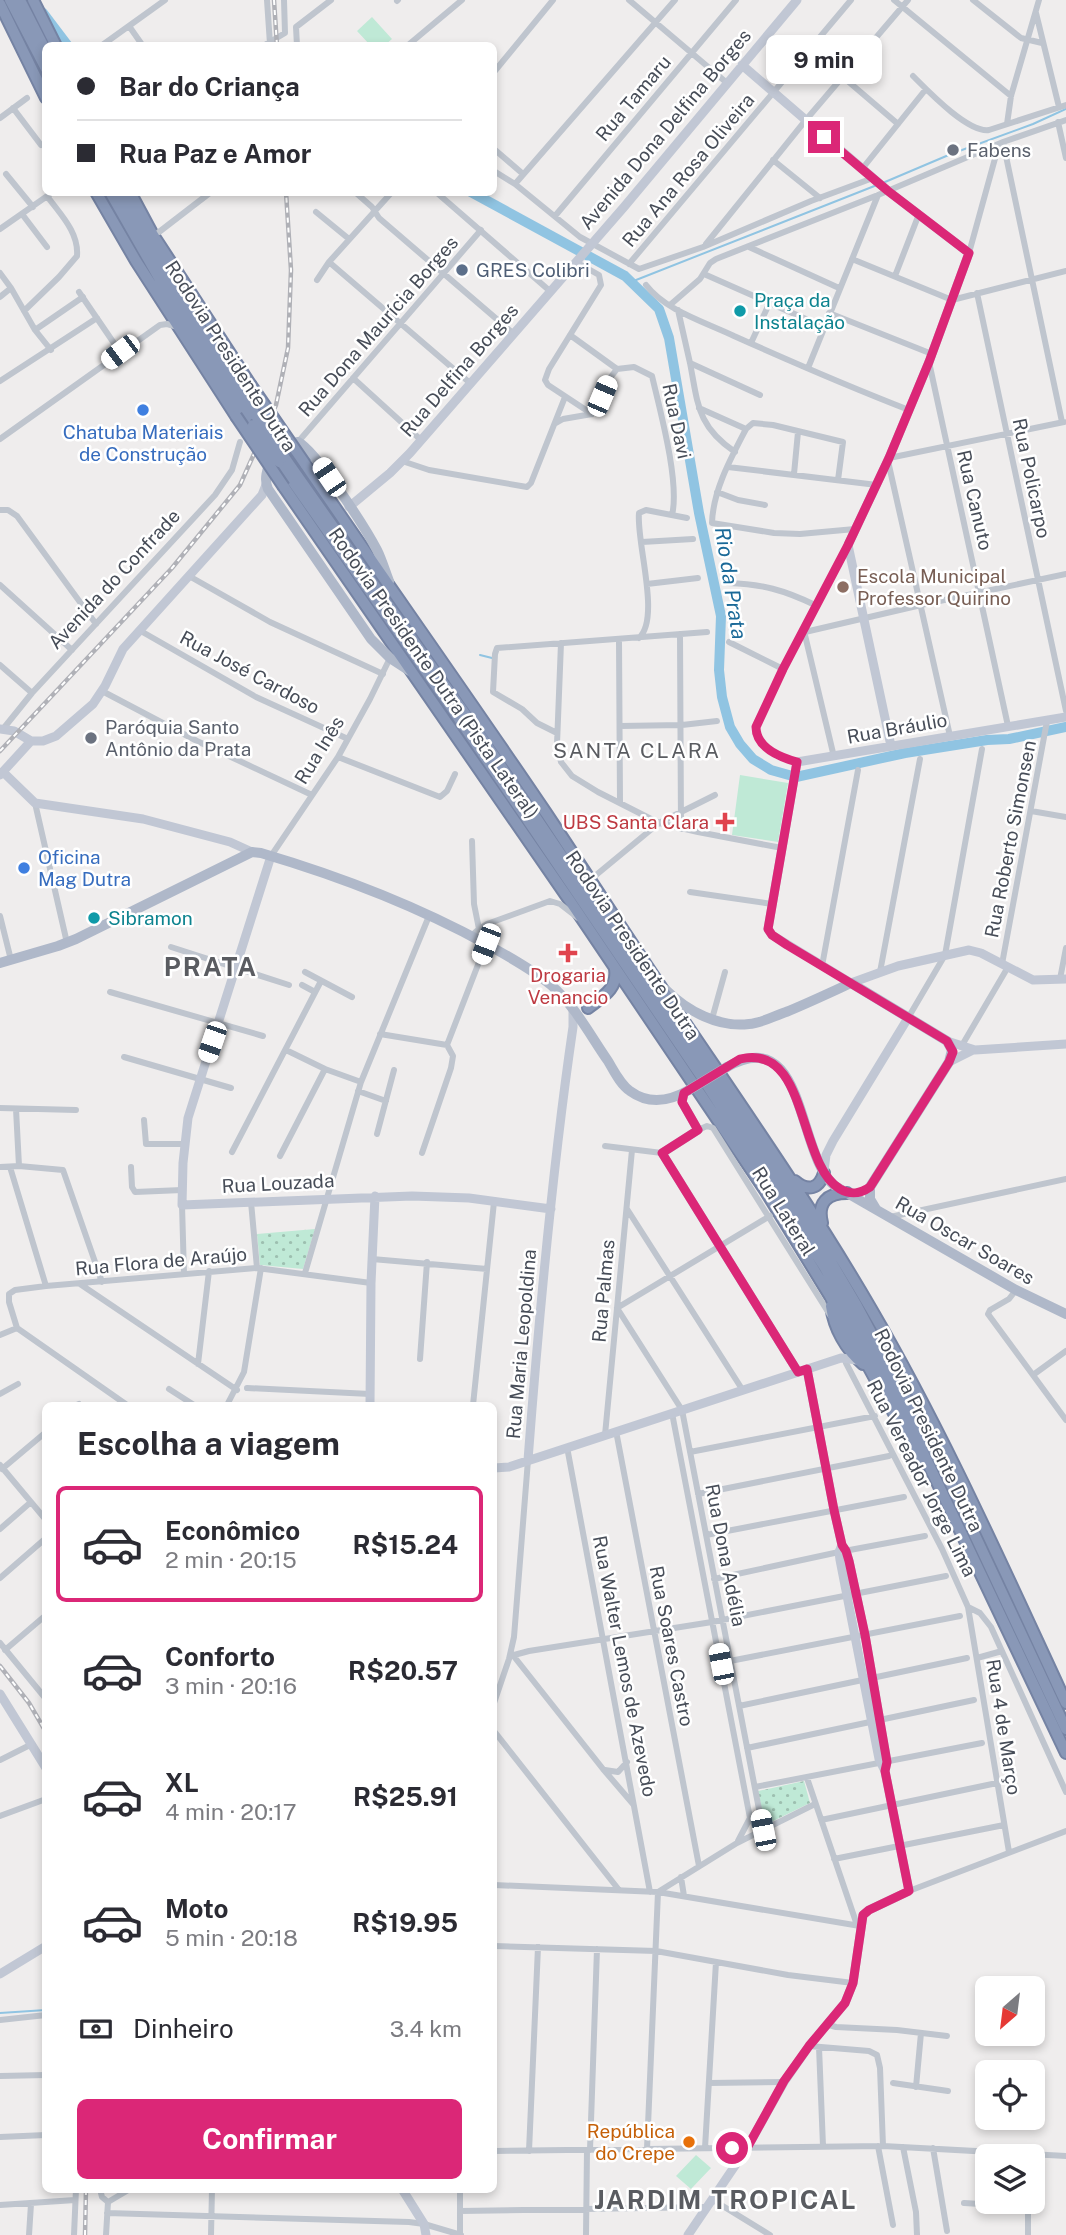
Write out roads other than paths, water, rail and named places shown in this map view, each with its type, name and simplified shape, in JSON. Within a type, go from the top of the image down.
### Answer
[{"type":"highway","points":[[33,0],[54,42]]},
{"type":"highway","points":[[12,5],[42,46]]},
{"type":"highway","points":[[12,5],[42,61]]},
{"type":"highway","points":[[12,5],[42,87]]},
{"type":"highway","name":"Rodovia Presidente Dutra (Pista Lateral)","points":[[98,196],[236,416],[737,1147],[830,1296],[961,1532]]},
{"type":"highway","name":"Rodovia Presidente Dutra","points":[[112,196],[167,292],[447,701],[798,1223],[891,1389],[1066,1753]]},
{"type":"highway","name":"Rodovia Presidente Dutra","points":[[122,196],[255,420]]},
{"type":"highway","name":"Rodovia Presidente Dutra (Pista Lateral)","points":[[132,196],[250,384],[466,696],[785,1169],[825,1233],[874,1313],[937,1431],[991,1539],[1066,1703]]},
{"type":"highway","points":[[144,217],[159,232],[221,329],[234,358]]},
{"type":"highway","name":"Rodovia Presidente Dutra","points":[[282,459],[482,738],[754,1140],[817,1238],[863,1317],[949,1480],[1066,1729]]},
{"type":"highway","name":"Rua Maria Leopoldina","points":[[588,1008],[614,985],[615,969]]},
{"type":"highway","points":[[785,1169],[797,1183],[808,1188],[817,1185],[824,1173]]},
{"type":"highway","points":[[825,1233],[820,1212],[825,1199],[832,1194],[847,1193]]},
{"type":"highway","points":[[830,1296],[836,1326],[848,1348],[848,1360],[873,1374]]},
{"type":"main road","points":[[394,594],[377,550],[349,507],[308,449],[298,442],[292,443],[270,463],[265,473],[267,491],[356,620],[390,658],[413,674]]},
{"type":"main road","points":[[5,962],[67,943],[252,852]]},
{"type":"main road","name":"Rua Oscar Soares","points":[[252,852],[330,875],[475,932],[486,944],[558,985],[578,1006],[588,1008]]},
{"type":"main road","name":"Rua Oscar Soares","points":[[537,975],[562,995],[573,1010],[578,1024],[632,1092],[657,1101],[687,1092],[740,1059],[768,1061],[782,1070],[790,1085],[824,1173],[830,1182],[1016,1290],[1066,1314]]},
{"type":"main road","points":[[656,980],[684,1005],[712,1019],[734,1024],[760,1022],[851,984],[947,1041],[952,1050],[949,1062],[870,1187],[861,1192],[847,1193]]},
{"type":"main road","name":"Rua Maria Leopoldina","points":[[578,1024],[588,1008]]},
{"type":"main road","points":[[870,1187],[870,1199],[876,1209]]},
{"type":"street","points":[[107,42],[165,0]]},
{"type":"street","points":[[267,0],[270,42]]},
{"type":"street","points":[[272,42],[285,33],[284,0]]},
{"type":"street","points":[[297,42],[296,27],[331,0]]},
{"type":"street","points":[[412,42],[462,0]]},
{"type":"street","points":[[497,68],[553,0]]},
{"type":"street","points":[[629,0],[727,83]]},
{"type":"street","points":[[516,184],[675,0]]},
{"type":"street","name":"Rua Tamaru","points":[[555,216],[736,0]]},
{"type":"street","name":"Avenida Dona Delfina Borges","points":[[589,246],[797,0]]},
{"type":"street","name":"Rua Ana Rosa Oliveira","points":[[629,264],[851,0]]},
{"type":"street","points":[[894,0],[1011,96]]},
{"type":"street","points":[[703,247],[908,0]]},
{"type":"street","points":[[973,0],[1013,33],[1042,43]]},
{"type":"street","points":[[1007,124],[1011,96],[1039,0]]},
{"type":"street","points":[[913,76],[958,116],[980,130],[1063,106],[1042,43],[1035,12]]},
{"type":"street","points":[[129,26],[140,42]]},
{"type":"street","points":[[742,65],[880,187],[969,253]]},
{"type":"street","points":[[843,77],[898,124]]},
{"type":"street","points":[[862,169],[926,89]]},
{"type":"street","points":[[0,118],[27,98]]},
{"type":"street","points":[[13,108],[41,145]]},
{"type":"street","points":[[670,305],[704,274],[710,262],[880,187],[1062,121],[1066,158]]},
{"type":"street","points":[[1001,143],[969,253],[889,459],[757,723],[756,734],[763,745],[796,766],[768,927],[770,934],[851,984],[880,972],[974,950],[1033,980],[1063,979],[1066,948]]},
{"type":"street","points":[[889,459],[1064,422],[1001,143]]},
{"type":"street","points":[[497,152],[523,174]]},
{"type":"street","points":[[773,160],[820,198]]},
{"type":"street","points":[[497,173],[516,184],[589,246],[639,269],[703,247],[820,198],[880,187]]},
{"type":"street","points":[[6,174],[33,206]]},
{"type":"street","points":[[808,368],[880,187]]},
{"type":"street","points":[[0,229],[47,196]]},
{"type":"street","points":[[24,312],[77,256],[76,242],[70,227],[51,196]]},
{"type":"street","points":[[159,232],[206,196]]},
{"type":"street","points":[[360,196],[372,206],[379,218],[514,334]]},
{"type":"street","points":[[317,280],[329,262],[389,196]]},
{"type":"street","points":[[441,196],[551,292]]},
{"type":"street","points":[[317,212],[349,239]]},
{"type":"street","points":[[22,214],[47,247]]},
{"type":"street","points":[[895,276],[919,214]]},
{"type":"street","points":[[720,225],[732,235]]},
{"type":"street","name":"Rua Dona Maurícia Borges","points":[[298,442],[481,230]]},
{"type":"street","name":"Rua Delfina Borges","points":[[349,507],[402,461],[589,246]]},
{"type":"street","points":[[749,247],[839,288]]},
{"type":"street","points":[[852,259],[952,300],[1066,271]]},
{"type":"street","points":[[578,260],[599,275],[601,285],[548,369],[545,380],[548,385],[592,414]]},
{"type":"street","points":[[329,262],[470,383]]},
{"type":"street","points":[[0,273],[35,330],[51,350]]},
{"type":"street","points":[[704,274],[824,327]]},
{"type":"street","points":[[646,285],[678,310],[909,410]]},
{"type":"street","points":[[0,297],[10,288]]},
{"type":"street","name":"Rua Policarpo","points":[[977,293],[1066,711]]},
{"type":"street","points":[[35,330],[81,295],[120,352]]},
{"type":"street","points":[[751,343],[769,303]]},
{"type":"street","points":[[160,325],[165,306]]},
{"type":"street","points":[[678,310],[699,408],[708,429],[735,452]]},
{"type":"street","points":[[829,313],[930,358]]},
{"type":"street","points":[[0,381],[97,318]]},
{"type":"street","points":[[0,439],[4,432],[160,325],[178,327]]},
{"type":"street","points":[[556,423],[563,419],[592,414],[617,369],[570,335]]},
{"type":"street","name":"Rua Canuto","points":[[930,358],[1008,726]]},
{"type":"street","points":[[690,363],[760,395]]},
{"type":"street","name":"Rua Davi","points":[[617,369],[634,367],[652,376],[672,472],[672,515]]},
{"type":"street","points":[[353,378],[421,440]]},
{"type":"street","points":[[402,461],[429,470],[527,487],[565,397]]},
{"type":"street","points":[[699,408],[746,429]]},
{"type":"street","points":[[838,480],[844,445],[842,441],[758,422],[751,424],[746,429],[717,492],[712,508],[712,523],[774,533],[800,534],[855,529]]},
{"type":"street","points":[[794,474],[798,432]]},
{"type":"street","name":"Avenida do Confrade","points":[[1,730],[215,495],[232,470],[240,442]]},
{"type":"street","points":[[889,459],[950,736]]},
{"type":"street","points":[[728,467],[877,485]]},
{"type":"street","points":[[1,730],[17,732],[31,741],[43,741],[64,731],[93,704],[120,653],[139,630],[267,491]]},
{"type":"street","points":[[717,492],[738,500],[765,505]]},
{"type":"street","points":[[0,510],[8,510],[17,516],[96,624]]},
{"type":"street","points":[[639,638],[645,633],[648,623],[640,512],[646,510],[687,518]]},
{"type":"street","points":[[642,542],[693,539]]},
{"type":"street","points":[[848,545],[891,746]]},
{"type":"street","points":[[804,630],[1066,574]]},
{"type":"street","points":[[189,576],[270,622],[383,674]]},
{"type":"street","points":[[647,584],[698,578]]},
{"type":"street","points":[[728,583],[766,586],[815,605]]},
{"type":"street","points":[[0,585],[72,650]]},
{"type":"street","name":"Rua José Cardoso","points":[[139,630],[256,697],[348,740]]},
{"type":"street","points":[[804,630],[834,757]]},
{"type":"street","points":[[558,733],[537,723],[525,711],[492,690],[497,648],[707,632]]},
{"type":"street","points":[[680,634],[681,829]]},
{"type":"street","points":[[619,640],[620,803]]},
{"type":"street","points":[[729,642],[783,669]]},
{"type":"street","points":[[558,644],[558,753],[567,771],[584,784],[659,823],[782,848]]},
{"type":"street","name":"Rua Inês","points":[[271,856],[338,757],[390,658]]},
{"type":"street","points":[[0,665],[32,693]]},
{"type":"street","points":[[102,691],[197,741],[312,795]]},
{"type":"street","name":"Rua Bráulio","points":[[796,766],[1008,726],[1047,724],[1066,717]]},
{"type":"street","points":[[620,726],[717,721]]},
{"type":"street","name":"Rua Roberto Simonsen","points":[[1005,965],[1047,724]]},
{"type":"street","points":[[31,741],[1,774],[35,803],[153,822],[230,842],[252,852]]},
{"type":"street","points":[[824,1173],[826,1156],[833,1141],[946,955],[982,749]]},
{"type":"street","points":[[338,757],[440,797],[445,794],[455,774]]},
{"type":"street","points":[[880,972],[920,759]]},
{"type":"street","points":[[822,966],[858,770]]},
{"type":"street","points":[[590,880],[659,823],[715,795]]},
{"type":"street","points":[[35,803],[67,943]]},
{"type":"street","points":[[1031,811],[1066,817]]},
{"type":"street","points":[[472,841],[475,932],[550,901],[559,904],[585,923]]},
{"type":"street","points":[[184,1274],[182,1190],[188,1118],[271,856]]},
{"type":"street","points":[[690,892],[772,904]]},
{"type":"street","points":[[0,916],[5,962]]},
{"type":"street","points":[[305,1273],[358,1091],[429,916]]},
{"type":"street","points":[[422,1153],[451,1068],[453,1056],[447,1045],[486,944]]},
{"type":"street","points":[[171,947],[289,985]]},
{"type":"street","points":[[961,1046],[1005,965]]},
{"type":"street","points":[[305,972],[352,997]]},
{"type":"street","points":[[712,1019],[725,972]]},
{"type":"street","points":[[232,1152],[321,981]]},
{"type":"street","points":[[302,985],[315,992]]},
{"type":"street","points":[[110,992],[263,1036]]},
{"type":"street","name":"Rua Maria Leopoldina","points":[[497,1695],[512,1654],[551,1209],[578,1024]]},
{"type":"street","points":[[380,1034],[447,1045]]},
{"type":"street","points":[[947,1041],[975,1050],[1066,1044]]},
{"type":"street","points":[[286,1050],[361,1083]]},
{"type":"street","points":[[949,1062],[975,1050]]},
{"type":"street","points":[[124,1057],[232,1088]]},
{"type":"street","points":[[279,1156],[325,1069]]},
{"type":"street","points":[[377,1134],[394,1070]]},
{"type":"street","points":[[358,1091],[386,1101]]},
{"type":"street","points":[[605,1146],[662,1153],[698,1130],[682,1102],[687,1092]]},
{"type":"street","points":[[0,1108],[76,1110]]},
{"type":"street","points":[[16,1109],[19,1166]]},
{"type":"street","points":[[144,1120],[146,1144],[184,1144]]},
{"type":"street","name":"Rua Lateral","points":[[698,1130],[707,1126],[712,1128],[770,1216],[836,1326]]},
{"type":"street","name":"Rua Palmas","points":[[605,1435],[632,1150]]},
{"type":"street","points":[[662,1153],[802,1370],[818,1428],[909,1891]]},
{"type":"street","points":[[0,1167],[59,1168],[64,1172],[102,1282]]},
{"type":"street","points":[[10,1167],[46,1286]]},
{"type":"street","points":[[131,1167],[135,1192],[182,1190]]},
{"type":"street","points":[[890,1217],[1066,1179]]},
{"type":"street","points":[[370,1402],[375,1196]]},
{"type":"street","name":"Rua Louzada","points":[[182,1205],[375,1196],[442,1196],[551,1209]]},
{"type":"street","points":[[229,1402],[244,1372],[259,1268],[251,1202]]},
{"type":"street","points":[[473,1402],[494,1202]]},
{"type":"street","points":[[626,1207],[742,1390]]},
{"type":"street","points":[[677,1411],[617,1308],[770,1216]]},
{"type":"street","points":[[372,1259],[487,1269]]},
{"type":"street","points":[[420,1359],[427,1262]]},
{"type":"street","name":"Rua Flora de Araújo","points":[[17,1328],[9,1294],[15,1290],[46,1286],[259,1268],[371,1283]]},
{"type":"street","points":[[198,1364],[209,1271]]},
{"type":"street","points":[[80,1284],[237,1390]]},
{"type":"street","points":[[1016,1290],[1011,1297],[989,1311],[989,1316],[1066,1420]]},
{"type":"street","points":[[0,1335],[17,1328],[123,1402]]},
{"type":"street","points":[[1033,1375],[1066,1351]]},
{"type":"street","points":[[497,1468],[509,1467],[802,1370],[848,1360]]},
{"type":"street","name":"Rua Vereador Jorge Lima","points":[[848,1360],[968,1607]]},
{"type":"street","points":[[0,1394],[18,1384]]},
{"type":"street","points":[[247,1388],[370,1394]]},
{"type":"street","points":[[169,1389],[189,1402]]},
{"type":"street","name":"Rua Dona Adélia","points":[[677,1411],[690,1452],[755,1787],[761,1831]]},
{"type":"street","name":"Rua Dona Adélia","points":[[677,1411],[712,1622],[750,1818],[761,1831]]},
{"type":"street","points":[[690,1452],[875,1416]]},
{"type":"street","name":"Rua Soares Castro","points":[[617,1431],[699,1866]]},
{"type":"street","points":[[42,1435],[1,1468],[42,1515]]},
{"type":"street","name":"Rua Walter Lemos de Azevedo","points":[[567,1447],[602,1640],[654,1892],[656,1951],[647,2150]]},
{"type":"street","points":[[698,1494],[889,1456]]},
{"type":"street","points":[[706,1535],[904,1497]]},
{"type":"street","points":[[0,1529],[31,1502]]},
{"type":"street","points":[[714,1579],[842,1549],[925,1536]]},
{"type":"street","points":[[0,1578],[42,1541]]},
{"type":"street","points":[[635,1805],[512,1654],[712,1622],[946,1576]]},
{"type":"street","points":[[968,1607],[985,1618],[1066,1792]]},
{"type":"street","name":"Rua 4 de Março","points":[[968,1607],[1009,1852]]},
{"type":"street","points":[[730,1661],[960,1616]]},
{"type":"street","points":[[5,1650],[42,1618]]},
{"type":"street","points":[[0,1643],[42,1692]]},
{"type":"street","points":[[977,1658],[1002,1651]]},
{"type":"street","points":[[739,1706],[967,1658]]},
{"type":"street","points":[[0,1695],[42,1761]]},
{"type":"street","points":[[747,1748],[974,1700]]},
{"type":"street","points":[[497,1735],[619,1891]]},
{"type":"street","points":[[755,1787],[884,1765],[982,1743]]},
{"type":"street","points":[[0,1759],[32,1744]]},
{"type":"street","points":[[603,1769],[618,1772],[627,1762]]},
{"type":"street","points":[[807,1778],[858,1925]]},
{"type":"street","points":[[821,1820],[997,1783]]},
{"type":"street","points":[[0,1816],[42,1800]]},
{"type":"street","points":[[654,1892],[737,1843],[816,1804]]},
{"type":"street","points":[[737,1843],[750,1818]]},
{"type":"street","points":[[834,1859],[1004,1825]]},
{"type":"street","points":[[688,2235],[747,2148],[784,2081],[814,2047],[845,2003],[853,1983],[858,1925],[865,1912],[909,1891],[1066,1831]]},
{"type":"street","points":[[681,1877],[684,1896]]},
{"type":"street","points":[[497,1885],[654,1892],[858,1925]]},
{"type":"street","points":[[497,1946],[656,1951],[788,1975],[853,1983]]},
{"type":"street","points":[[529,2151],[538,1947]]},
{"type":"street","points":[[0,1974],[42,1948]]},
{"type":"street","points":[[586,2235],[597,1949]]},
{"type":"street","points":[[705,2148],[716,1962]]},
{"type":"street","points":[[0,2020],[42,2015]]},
{"type":"street","points":[[829,2025],[947,2036]]},
{"type":"street","points":[[916,2087],[922,2033]]},
{"type":"street","points":[[814,2047],[823,2146]]},
{"type":"street","points":[[814,2047],[869,2050],[877,2055],[880,2068],[880,2146],[893,2225]]},
{"type":"street","points":[[0,2076],[42,2075]]},
{"type":"street","points":[[709,2083],[784,2081]]},
{"type":"street","points":[[893,2083],[948,2091]]},
{"type":"street","points":[[0,2137],[42,2134]]},
{"type":"street","points":[[497,2151],[880,2146],[975,2152]]},
{"type":"street","points":[[903,2147],[916,2212],[917,2235]]},
{"type":"street","points":[[933,2148],[947,2231]]},
{"type":"street","points":[[1045,2155],[1066,2156]]},
{"type":"street","points":[[74,2235],[76,2193]]},
{"type":"street","points":[[101,2193],[108,2202]]},
{"type":"street","points":[[108,2202],[123,2193]]},
{"type":"street","points":[[211,2235],[212,2193]]},
{"type":"street","points":[[405,2193],[424,2224],[426,2235]]},
{"type":"street","points":[[107,2213],[392,2221],[424,2224],[461,2235],[460,2193]]},
{"type":"street","points":[[0,2205],[75,2200]]},
{"type":"street","points":[[106,2235],[108,2202]]},
{"type":"street","points":[[964,2203],[975,2203]]},
{"type":"street","points":[[29,2235],[31,2204]]},
{"type":"street","points":[[460,2211],[711,2204],[770,2235]]},
{"type":"street","points":[[1028,2235],[1030,2214]]},
{"type":"street","points":[[752,2235],[756,2226]]},
{"type":"waterway","name":"Rio da Prata","points":[[43,13],[65,42]]},
{"type":"waterway","points":[[885,182],[1066,109]]},
{"type":"waterway","points":[[631,282],[877,185]]},
{"type":"waterway","name":"Rio da Prata","points":[[478,196],[625,276],[659,309],[669,338],[699,513],[721,616],[719,670],[722,697],[730,727],[753,759],[771,770],[796,777],[905,753],[1009,739],[1066,727]]},
{"type":"waterway","points":[[480,655],[492,658]]},
{"type":"waterway","points":[[0,2013],[42,2010]]},
{"type":"railway","points":[[274,0],[277,42]]},
{"type":"railway","points":[[0,751],[172,568],[240,485],[276,405],[288,348],[291,270],[286,196]]},
{"type":"railway","points":[[0,1666],[29,1703],[42,1725]]},
{"type":"railway","points":[[85,2235],[86,2193]]},
{"type":"place","name":"Fabens","points":[[953,150]]},
{"type":"place","name":"GRES Colibri","points":[[462,270]]},
{"type":"place","name":"Praça da Instalação","points":[[740,311]]},
{"type":"place","name":"Chatuba Materiais de Construção","points":[[143,410]]},
{"type":"place","name":"Escola Municipal Professor Quirino","points":[[843,587]]},
{"type":"place","name":"Paróquia Santo Antônio da Prata","points":[[91,738]]},
{"type":"place","name":"UBS Santa Clara","points":[[725,822]]},
{"type":"place","name":"Oficina Mag Dutra","points":[[24,868]]},
{"type":"place","name":"Sibramon","points":[[94,918]]},
{"type":"place","name":"Drogaria Venancio","points":[[568,953]]},
{"type":"place","name":"República do Crepe","points":[[689,2142]]},
{"type":"district","name":"SANTA CLARA","points":[[637,750]]},
{"type":"district","name":"PRATA","points":[[211,966]]},
{"type":"district","name":"JARDIM TROPICAL","points":[[726,2199]]}]
